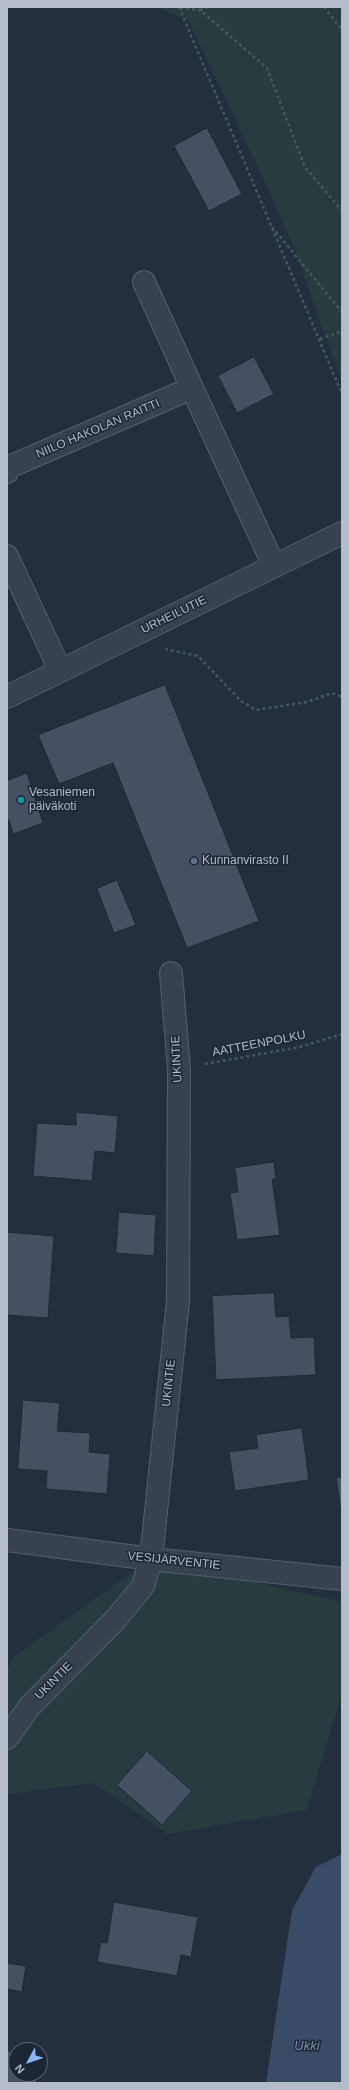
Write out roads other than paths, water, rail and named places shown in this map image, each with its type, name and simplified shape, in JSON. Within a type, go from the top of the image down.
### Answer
[{"type":"street","points":[[144,282],[274,566]]},
{"type":"street","name":"NIILO HAKOLAN RAITTI","points":[[7,472],[9,467],[192,388]]},
{"type":"street","name":"URHEILUTIE","points":[[7,696],[342,533]]},
{"type":"street","points":[[7,556],[60,670]]},
{"type":"street","name":"UKINTIE","points":[[7,1738],[30,1706],[116,1619],[143,1586],[151,1559],[178,1301],[179,1069],[171,973]]},
{"type":"street","name":"VESIJÄRVENTIE","points":[[7,1540],[151,1559],[342,1579]]},
{"type":"water","name":"Ukki","points":[[342,1854],[342,2083],[266,2083],[292,1910],[316,1867]]},
{"type":"place","name":"Vesaniemen päiväkoti","points":[[21,800]]},
{"type":"place","name":"Kunnanvirasto II","points":[[194,861]]}]
